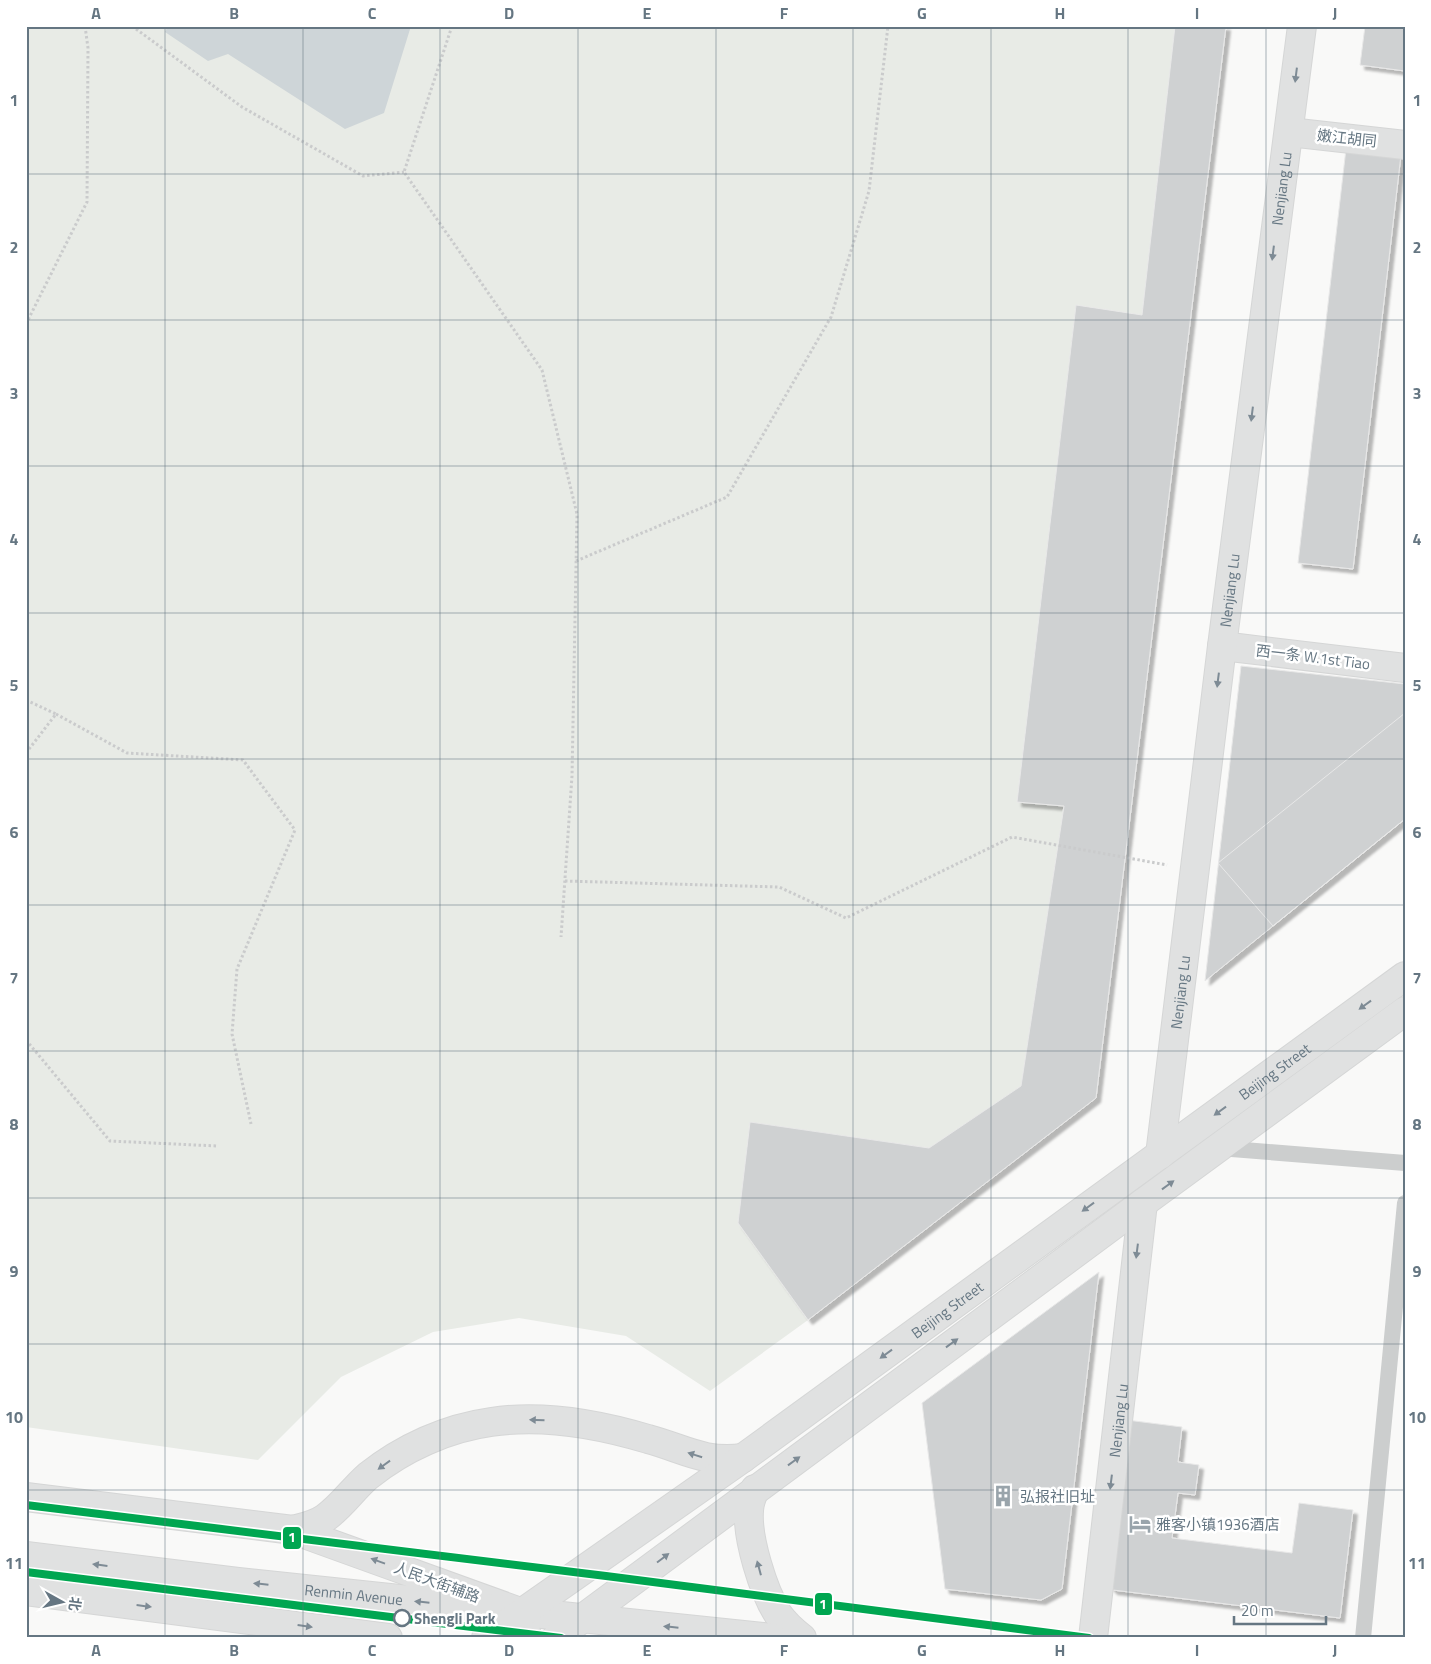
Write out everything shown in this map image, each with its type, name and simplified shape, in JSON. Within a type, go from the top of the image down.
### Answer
[{"type":"main road","name":"Nenjiang Lu","points":[[1160,1155],[1222,646],[1302,26]]},
{"type":"main road","name":"嫩江胡同","points":[[1289,132],[1405,145]]},
{"type":"main road","name":"西一条 W.1st Tiao","points":[[1222,646],[1405,668]]},
{"type":"main road","name":"Beijing Street","points":[[486,1638],[525,1625],[743,1458],[1405,976]]},
{"type":"main road","name":"Beijing Street","points":[[556,1638],[1142,1203],[1405,1011]]},
{"type":"main road","name":"Nenjiang Lu","points":[[1093,1638],[1142,1203]]},
{"type":"main road","points":[[293,1530],[325,1518],[368,1476],[396,1457],[426,1441],[458,1429],[491,1422],[525,1419],[559,1420],[628,1433],[711,1460],[743,1458]]},
{"type":"main road","points":[[755,1489],[748,1511],[749,1527],[766,1590],[778,1613],[789,1628],[802,1638]]},
{"type":"main road","name":"人民大街辅路","points":[[26,1497],[293,1530],[525,1625]]},
{"type":"main road","name":"Renmin Avenue","points":[[26,1556],[238,1582],[525,1625],[582,1618],[772,1638]]},
{"type":"main road","points":[[26,1591],[388,1638]]},
{"type":"lane","points":[[1219,1148],[1405,1163]]},
{"type":"lane","points":[[1363,1638],[1405,1203]]},
{"type":"path","points":[[26,324],[87,202],[88,48],[84,26]]},
{"type":"path","points":[[132,26],[242,108],[363,176],[404,172]]},
{"type":"path","points":[[404,172],[452,26]]},
{"type":"path","points":[[576,561],[727,497],[732,489],[831,317],[869,191],[888,26]]},
{"type":"path","points":[[404,172],[542,370],[577,514],[572,776],[561,937]]},
{"type":"path","points":[[26,700],[56,714],[127,753],[243,760],[295,830],[237,969],[232,1034],[251,1124]]},
{"type":"path","points":[[26,753],[56,714]]},
{"type":"path","points":[[565,881],[779,887],[846,918],[1012,837],[1194,870]]},
{"type":"path","points":[[26,1040],[110,1141],[217,1146]]},
{"type":"shaded area","points":[[26,26],[1175,26],[1142,315],[1077,305],[1017,802],[1064,806],[1021,1086],[929,1148],[750,1123],[738,1223],[808,1320],[710,1391],[626,1336],[519,1318],[433,1332],[341,1377],[258,1460],[26,1427]]},
{"type":"shaded area","points":[[168,26],[411,26],[384,113],[345,129],[228,54],[208,61],[165,32]]},
{"type":"building","points":[[1175,26],[1226,26],[1096,1098],[808,1320],[738,1223],[750,1122],[929,1148],[1021,1086],[1064,806],[1017,802],[1076,305],[1142,315]]},
{"type":"building","points":[[1365,26],[1405,26],[1405,71],[1360,65]]},
{"type":"building","points":[[1347,140],[1402,146],[1353,569],[1298,563]]},
{"type":"building","points":[[1241,666],[1405,684],[1405,819],[1205,981]]},
{"type":"building","points":[[1405,713],[1405,819],[1273,926],[1218,863]]},
{"type":"building","name":"弘报社旧址","points":[[1099,1272],[1062,1589],[1041,1600],[945,1589],[922,1403]]},
{"type":"building","name":"雅客小镇1936酒店","points":[[1119,1419],[1182,1427],[1178,1462],[1199,1465],[1195,1495],[1178,1493],[1172,1538],[1292,1553],[1299,1503],[1353,1510],[1340,1618],[1113,1590],[1100,1576]]},
{"type":"transit line","name":"1","points":[[26,1505],[606,1576],[1089,1638]]},
{"type":"transit line","name":"1","points":[[26,1572],[561,1638]]},
{"type":"place","name":"弘报社旧址","points":[[1003,1496]]},
{"type":"place","name":"雅客小镇1936酒店","points":[[1140,1524]]},
{"type":"place","name":"Shengli Park","points":[[402,1618]]}]
